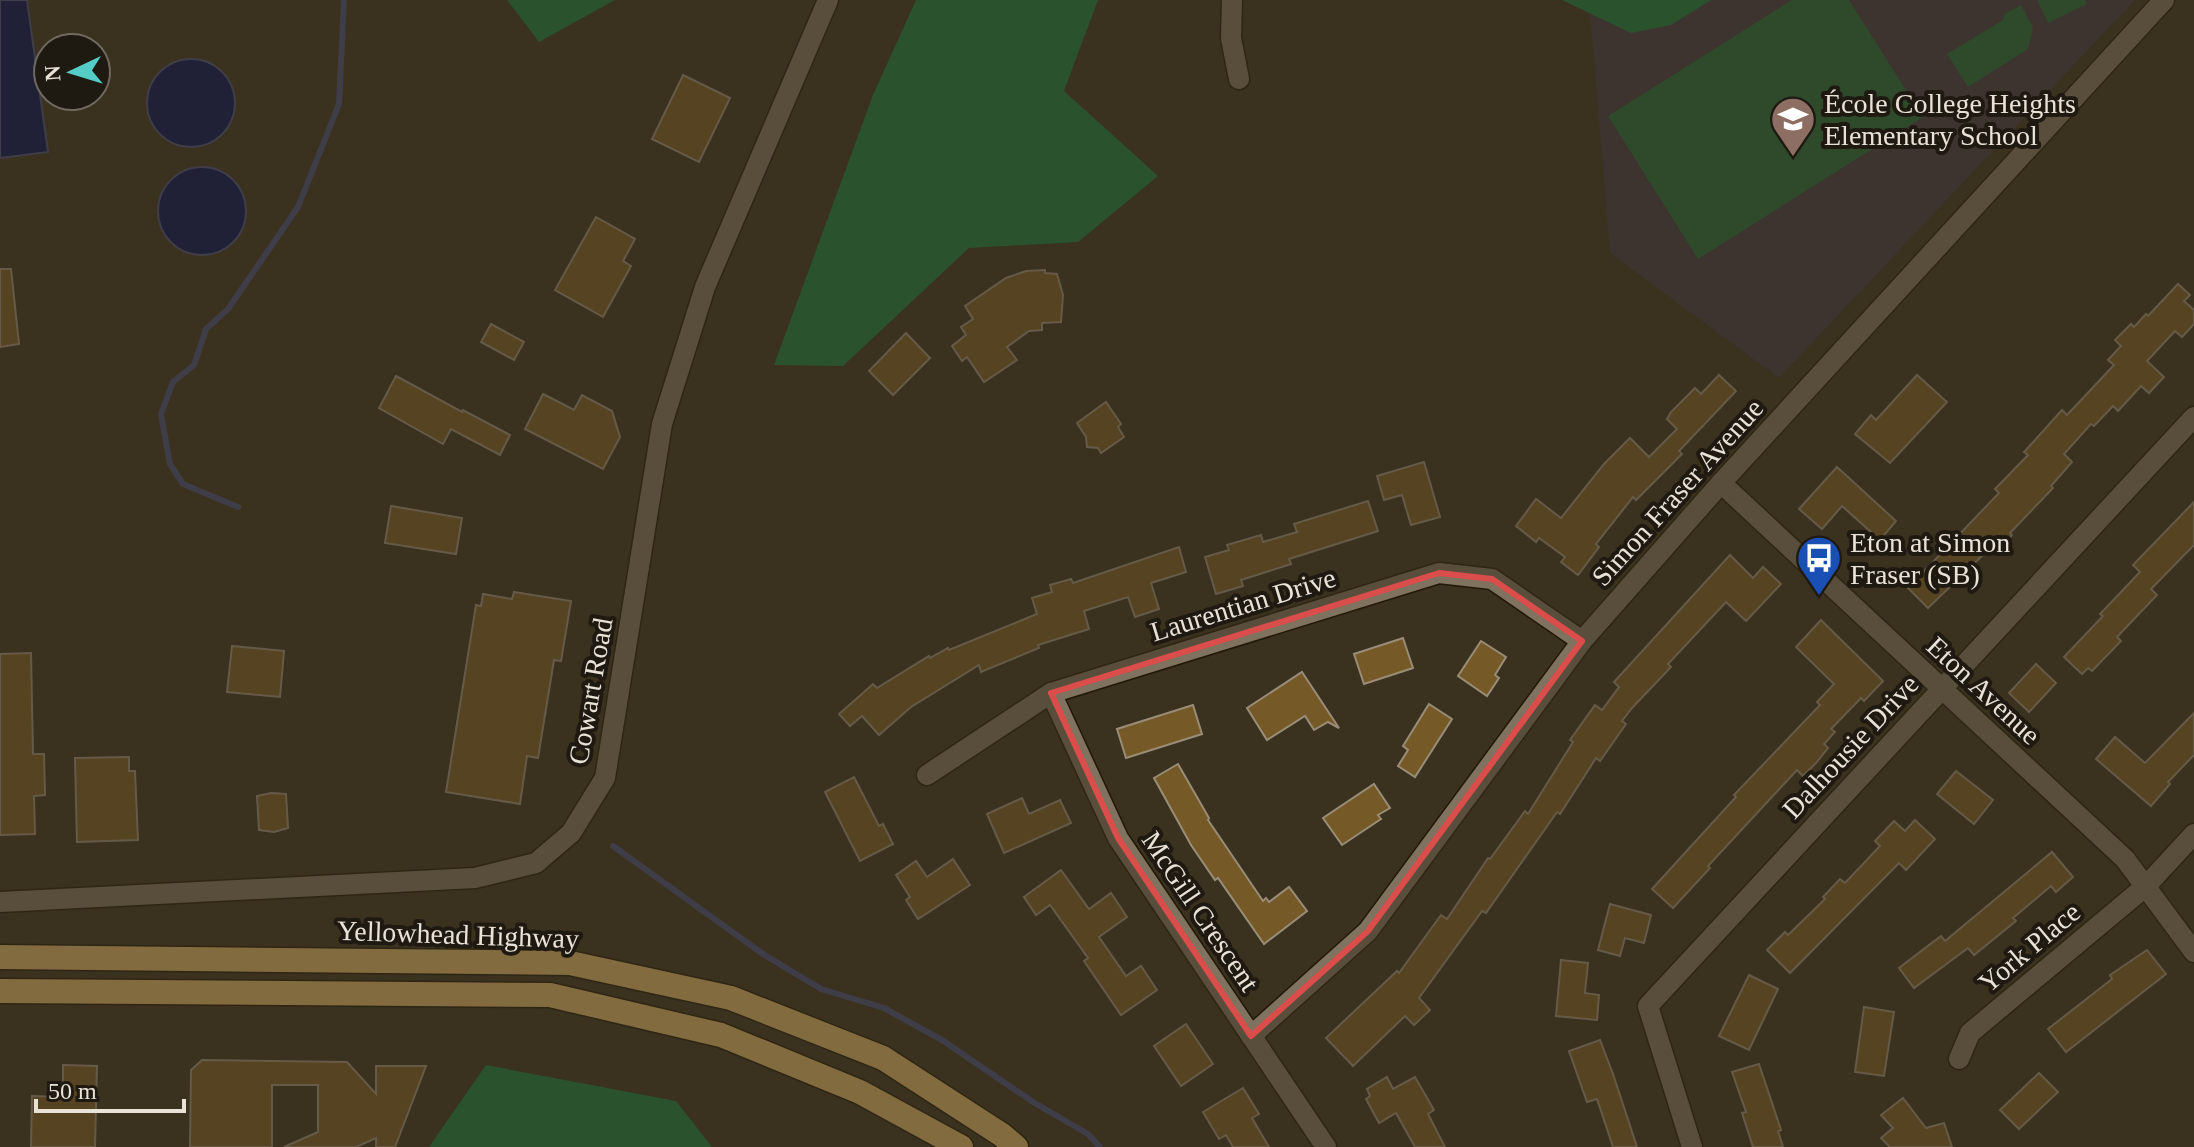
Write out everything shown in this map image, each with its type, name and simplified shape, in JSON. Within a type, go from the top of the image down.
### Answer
[{"type":"highway","name":"Yellowhead Highway","points":[[0,957],[570,963],[731,998],[883,1058],[1016,1147]]},
{"type":"highway","name":"Yellowhead Highway","points":[[0,991],[550,995],[721,1035],[860,1092],[961,1147]]},
{"type":"street","name":"Cowart Road","points":[[0,902],[475,878],[536,863],[571,833],[605,778],[662,424],[705,287],[828,0]]},
{"type":"street","points":[[1232,0],[1231,38],[1239,79]]},
{"type":"street","name":"Simon Fraser Avenue","points":[[1251,1036],[1368,931],[1582,641],[1721,483],[2164,0]]},
{"type":"street","name":"Dalhousie Drive","points":[[1692,1147],[1648,1006],[2194,417]]},
{"type":"street","name":"Eton Avenue","points":[[1721,483],[2125,859],[2194,952]]},
{"type":"street","name":"Laurentian Drive","points":[[927,775],[1051,693],[1439,573],[1492,579],[1582,641]]},
{"type":"street","name":"McGill Crescent","points":[[1051,693],[1118,838],[1326,1147]]},
{"type":"street","name":"York Place","points":[[1959,1059],[1970,1033],[2146,886],[2194,834]]},
{"type":"highlighted area","points":[[1439,573],[1492,579],[1582,641],[1368,931],[1251,1036],[1118,838],[1051,693]]},
{"type":"shaded area","points":[[0,0],[27,0],[32,36],[32,112],[42,112],[48,152],[0,158]]},
{"type":"shaded area","name":"École College Heights Elementary School","points":[[1589,0],[2135,0],[1779,378],[1610,253]]},
{"type":"shaded area","points":[[182,59],[200,59],[216,66],[228,78],[235,94],[235,112],[228,128],[216,140],[200,147],[182,147],[166,140],[154,128],[147,112],[147,94],[154,78],[166,66]]},
{"type":"shaded area","points":[[193,167],[211,167],[227,174],[239,186],[246,202],[246,220],[239,236],[227,248],[211,255],[193,255],[177,248],[165,236],[158,220],[158,202],[165,186],[177,174]]},
{"type":"green space","points":[[507,0],[615,0],[539,42]]},
{"type":"green space","points":[[916,0],[1098,0],[1064,91],[1158,176],[1078,242],[969,248],[843,366],[774,365],[873,95]]},
{"type":"green space","points":[[1562,0],[1711,0],[1671,25],[1631,33]]},
{"type":"green space","points":[[1792,0],[1849,0],[1923,117],[1698,259],[1608,116]]},
{"type":"green space","points":[[2037,0],[2085,0],[2087,4],[2048,23]]},
{"type":"green space","points":[[2021,5],[2033,28],[2028,49],[1968,87],[1947,54],[2003,20],[2004,14]]},
{"type":"green space","points":[[486,1065],[676,1101],[712,1147],[429,1147]]},
{"type":"building","points":[[683,75],[730,98],[699,162],[652,139]]},
{"type":"building","points":[[596,217],[635,239],[623,261],[631,266],[603,317],[555,290]]},
{"type":"building","points":[[0,269],[11,269],[19,344],[0,347]]},
{"type":"building","points":[[1045,270],[1045,273],[1057,274],[1063,295],[1061,322],[1042,323],[1042,330],[1029,331],[1007,347],[1017,360],[984,382],[967,357],[962,361],[952,346],[966,335],[961,327],[973,319],[965,306],[1006,278],[1026,271]]},
{"type":"building","points":[[2178,284],[2190,295],[2184,301],[2194,310],[2194,324],[2182,337],[2175,331],[2147,361],[2164,377],[2149,393],[2141,386],[2118,411],[2113,406],[2094,426],[2091,424],[2064,454],[2072,462],[2051,486],[2053,488],[2010,533],[2012,535],[1996,553],[1990,548],[1928,608],[1908,588],[1999,493],[1995,489],[2028,455],[2024,452],[2062,410],[2067,415],[2114,365],[2108,360],[2121,346],[2115,340],[2131,324],[2134,327],[2146,314],[2148,316]]},
{"type":"building","points":[[491,324],[524,342],[514,360],[481,342]]},
{"type":"building","points":[[906,333],[930,358],[893,395],[869,371]]},
{"type":"building","points":[[1719,375],[1736,391],[1679,451],[1682,454],[1636,500],[1633,497],[1596,544],[1599,547],[1578,575],[1561,562],[1565,557],[1539,538],[1536,542],[1516,526],[1536,499],[1561,518],[1604,464],[1630,438],[1649,457],[1677,429],[1667,419],[1671,412],[1695,388],[1701,394]]},
{"type":"building","points":[[1917,375],[1947,402],[1890,463],[1855,434],[1871,415],[1876,420]]},
{"type":"building","points":[[396,376],[510,435],[500,455],[451,429],[443,444],[379,408]]},
{"type":"building","points":[[543,394],[574,410],[582,395],[612,411],[620,437],[603,469],[525,429]]},
{"type":"building","points":[[1106,402],[1121,424],[1118,427],[1124,437],[1101,453],[1098,448],[1087,447],[1086,437],[1077,423]]},
{"type":"building","points":[[1424,462],[1440,517],[1411,525],[1402,495],[1384,500],[1377,476]]},
{"type":"building","points":[[1837,467],[1896,521],[1880,540],[1842,506],[1822,529],[1799,509]]},
{"type":"building","points":[[1368,501],[1378,531],[1289,559],[1291,564],[1241,580],[1243,586],[1216,594],[1205,557],[1229,550],[1227,545],[1261,535],[1263,542],[1297,532],[1294,524]]},
{"type":"building","points":[[2194,502],[2194,545],[2151,589],[2157,595],[2117,637],[2121,641],[2092,671],[2088,668],[2082,674],[2064,657],[2140,572],[2133,565]]},
{"type":"building","points":[[391,506],[462,518],[456,554],[385,543]]},
{"type":"building","points":[[1179,547],[1186,572],[1151,583],[1159,609],[1135,617],[1128,597],[1084,611],[1089,629],[1038,645],[1039,648],[981,672],[979,665],[911,707],[879,735],[862,716],[850,726],[839,714],[873,684],[877,688],[929,656],[1037,614],[1032,598],[1052,592],[1050,585],[1071,579],[1073,583]]},
{"type":"building","points":[[1730,555],[1753,578],[1763,567],[1781,584],[1746,621],[1726,602],[1668,664],[1671,667],[1622,721],[1626,724],[1600,761],[1596,758],[1560,814],[1557,812],[1486,913],[1482,911],[1419,998],[1430,1010],[1414,1025],[1405,1016],[1353,1066],[1326,1038],[1397,971],[1399,973],[1441,915],[1447,919],[1488,858],[1525,811],[1528,814],[1573,742],[1570,740],[1595,705],[1602,710],[1619,687],[1614,682]]},
{"type":"building","points":[[514,592],[571,601],[561,661],[554,660],[538,758],[527,756],[520,804],[446,792],[476,605],[481,606],[483,594],[512,599]]},
{"type":"building","points":[[1821,620],[1883,681],[1864,701],[1861,698],[1831,729],[1835,732],[1824,744],[1828,748],[1816,763],[1803,776],[1797,770],[1673,908],[1652,889],[1736,797],[1734,795],[1820,705],[1817,702],[1834,684],[1796,647]]},
{"type":"building","points":[[1403,638],[1413,668],[1364,684],[1354,654]]},
{"type":"building","points":[[1481,641],[1506,657],[1495,675],[1499,678],[1487,696],[1458,676]]},
{"type":"building","points":[[232,646],[284,651],[280,697],[227,692]]},
{"type":"building","points":[[31,653],[33,754],[44,754],[45,795],[34,796],[35,834],[0,835],[0,654]]},
{"type":"building","points":[[2036,664],[2056,683],[2029,712],[2009,693]]},
{"type":"building","points":[[1302,672],[1339,728],[1328,722],[1314,730],[1305,716],[1267,740],[1247,708]]},
{"type":"building","points":[[1429,704],[1452,719],[1415,777],[1398,766],[1408,750],[1403,746]]},
{"type":"building","points":[[1193,705],[1202,734],[1126,758],[1117,729]]},
{"type":"building","points":[[2194,713],[2194,755],[2168,782],[2170,784],[2151,806],[2096,759],[2115,737],[2145,763]]},
{"type":"building","points":[[129,757],[129,771],[135,771],[138,840],[77,842],[75,758]]},
{"type":"building","points":[[1178,764],[1208,820],[1263,901],[1266,898],[1269,902],[1289,887],[1307,911],[1264,944],[1191,845],[1154,778]]},
{"type":"building","points":[[1956,771],[1993,800],[1974,824],[1937,794]]},
{"type":"building","points":[[854,777],[879,826],[883,824],[893,844],[860,861],[825,792]]},
{"type":"building","points":[[1374,784],[1390,808],[1378,815],[1381,819],[1342,845],[1323,818]]},
{"type":"building","points":[[286,794],[288,828],[274,832],[259,830],[257,796]]},
{"type":"building","points":[[1022,798],[1029,814],[1060,800],[1071,823],[1004,853],[987,814]]},
{"type":"building","points":[[1915,820],[1935,839],[1906,870],[1899,863],[1790,973],[1767,950],[1785,932],[1788,935],[1825,899],[1823,897],[1840,879],[1845,883],[1880,846],[1875,841],[1894,821],[1905,831]]},
{"type":"building","points":[[2052,852],[2073,877],[2056,892],[2051,886],[2013,918],[2016,921],[1974,955],[1968,948],[1914,988],[1899,968],[1941,936],[1945,941]]},
{"type":"building","points":[[953,859],[970,885],[918,919],[906,900],[910,897],[896,875],[916,861],[927,877]]},
{"type":"building","points":[[1061,870],[1089,909],[1111,893],[1127,917],[1099,937],[1126,976],[1141,966],[1157,990],[1121,1015],[1084,961],[1088,958],[1050,905],[1036,915],[1024,897]]},
{"type":"building","points":[[1610,904],[1651,915],[1644,943],[1625,938],[1620,956],[1598,950]]},
{"type":"building","points":[[2147,950],[2166,974],[2066,1052],[2048,1029],[2112,979],[2110,975]]},
{"type":"building","points":[[1561,960],[1588,963],[1585,993],[1599,995],[1597,1020],[1556,1016]]},
{"type":"building","points":[[1749,975],[1778,989],[1749,1050],[1719,1036]]},
{"type":"building","points":[[1864,1007],[1894,1012],[1884,1076],[1855,1072]]},
{"type":"building","points":[[1186,1024],[1213,1064],[1181,1086],[1154,1046]]},
{"type":"building","points":[[1600,1040],[1637,1147],[1613,1147],[1597,1099],[1587,1102],[1569,1051]]},
{"type":"building","points":[[202,1060],[347,1062],[376,1094],[376,1066],[426,1066],[395,1147],[376,1147],[376,1138],[356,1147],[284,1147],[318,1132],[318,1085],[272,1085],[272,1147],[190,1147],[191,1070]]},
{"type":"building","points":[[1759,1064],[1781,1130],[1778,1131],[1783,1147],[1753,1147],[1742,1113],[1746,1112],[1732,1072]]},
{"type":"building","points":[[63,1065],[97,1066],[95,1147],[31,1147],[32,1096],[63,1097]]},
{"type":"building","points":[[2039,1073],[2058,1092],[2019,1129],[2000,1110]]},
{"type":"building","points":[[1387,1077],[1393,1089],[1415,1077],[1434,1110],[1428,1114],[1445,1147],[1415,1147],[1396,1113],[1379,1123],[1366,1099],[1370,1096],[1367,1089]]},
{"type":"building","points":[[1243,1088],[1259,1114],[1252,1118],[1269,1147],[1233,1147],[1226,1135],[1219,1139],[1203,1112]]},
{"type":"building","points":[[1903,1098],[1926,1128],[1944,1123],[1952,1147],[1890,1147],[1881,1138],[1893,1128],[1881,1115]]},
{"type":"waterway","points":[[238,507],[183,484],[170,464],[161,414],[173,382],[194,365],[206,329],[228,309],[298,207],[339,104],[344,0]]},
{"type":"waterway","points":[[613,846],[763,954],[821,989],[884,1008],[942,1040],[1033,1102],[1088,1134],[1100,1147]]},
{"type":"place","name":"École College Heights Elementary School","points":[[1793,158]]},
{"type":"place","name":"Eton at Simon Fraser (SB)","points":[[1819,597]]}]
